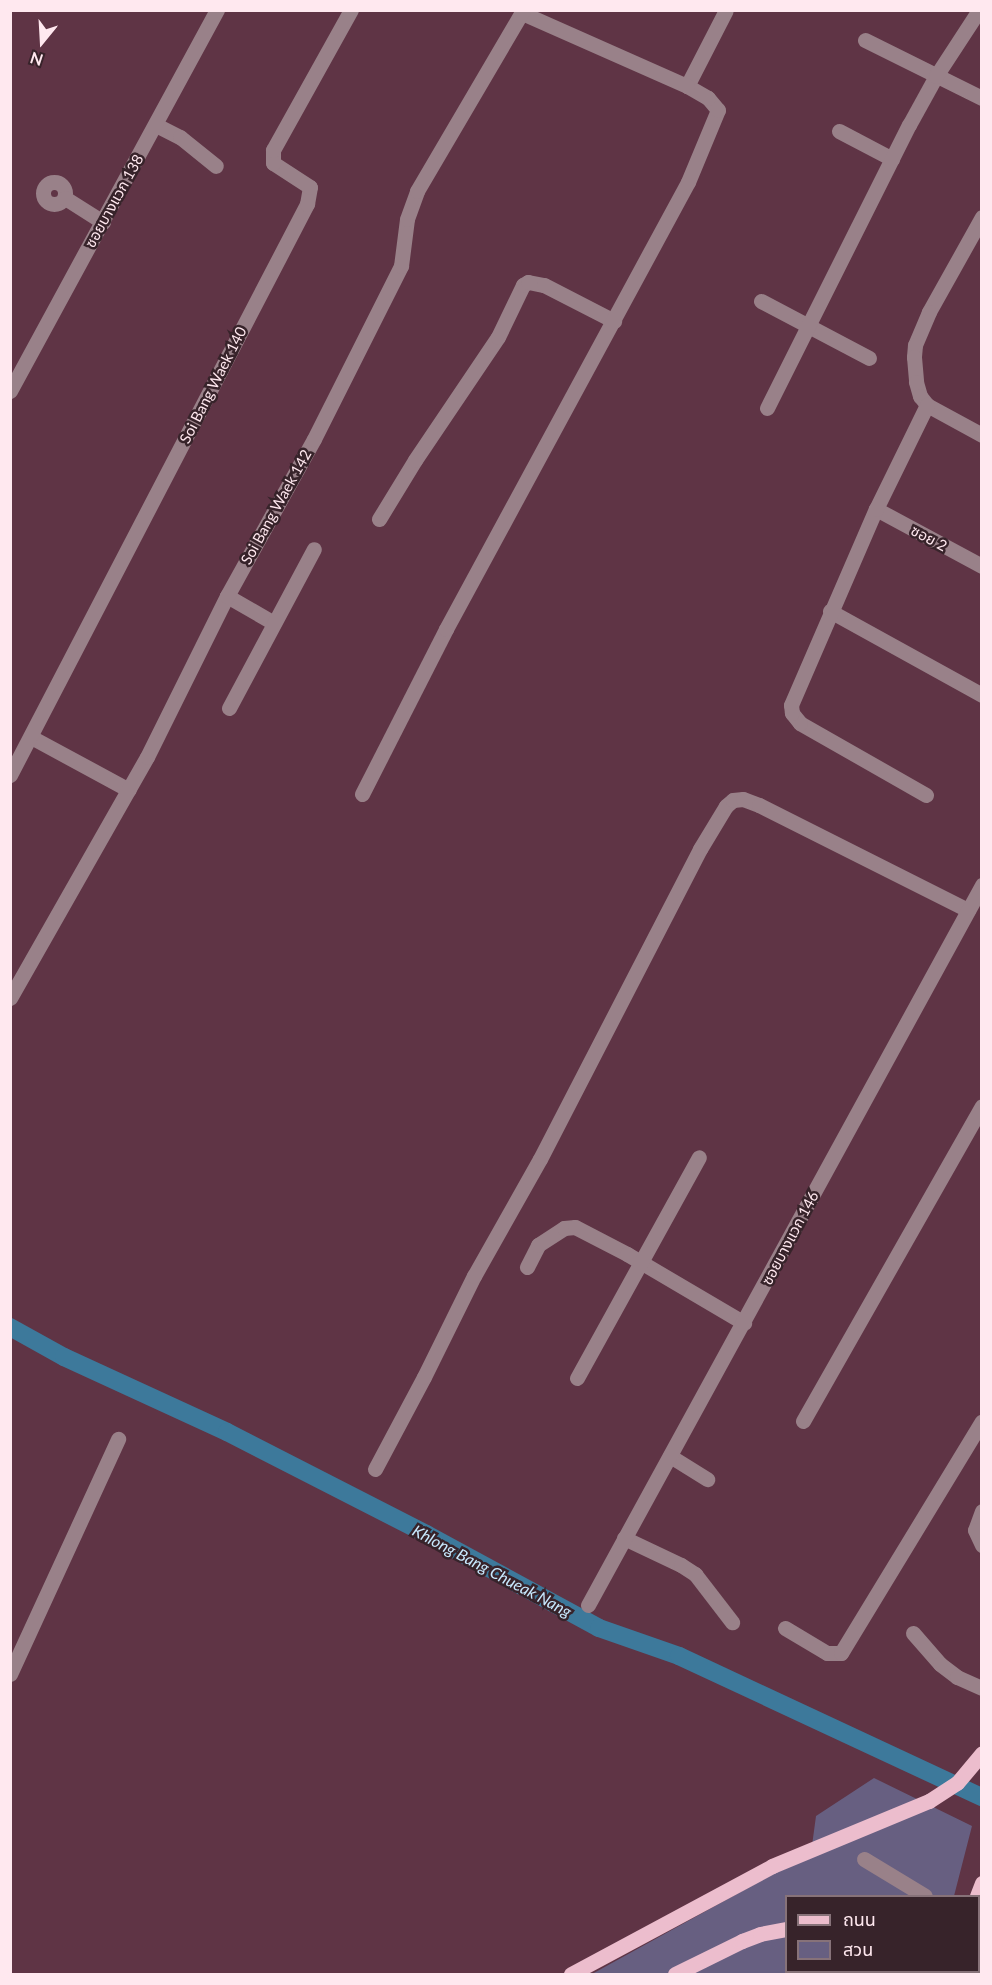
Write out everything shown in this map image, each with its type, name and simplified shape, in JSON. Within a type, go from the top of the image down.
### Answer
[{"type":"main road","points":[[571,1974],[772,1866],[939,1796],[978,1758]]},
{"type":"main road","points":[[675,1974],[741,1941],[785,1929]]},
{"type":"street","name":"ซอยบางแวก 138","points":[[10,391],[217,10]]},
{"type":"street","name":"Soi Bang Waek 140","points":[[10,775],[307,204],[310,187],[273,163],[273,150],[351,10]]},
{"type":"street","points":[[687,86],[726,10]]},
{"type":"street","points":[[767,408],[936,76],[979,10]]},
{"type":"street","points":[[362,794],[452,619],[688,182],[718,110],[715,103],[687,86],[522,12]]},
{"type":"street","name":"Soi Bang Waek 142","points":[[10,998],[129,789],[227,596],[314,439],[401,266],[407,219],[417,191],[522,12]]},
{"type":"street","points":[[865,40],[981,98]]},
{"type":"street","points":[[156,124],[180,137],[216,166]]},
{"type":"street","points":[[839,131],[892,159]]},
{"type":"street","points":[[65,198],[103,222]]},
{"type":"street","points":[[981,217],[929,312],[915,345],[914,357],[916,382],[920,396],[927,405],[981,435]]},
{"type":"street","points":[[380,519],[415,460],[498,336],[523,285],[528,282],[544,285],[614,321]]},
{"type":"street","points":[[761,301],[869,358]]},
{"type":"street","points":[[926,795],[800,723],[792,713],[795,691],[830,611],[876,509],[927,405]]},
{"type":"street","name":"ซอย 2","points":[[876,509],[981,566]]},
{"type":"street","points":[[229,708],[314,549]]},
{"type":"street","points":[[227,596],[274,623]]},
{"type":"street","points":[[830,611],[981,695]]},
{"type":"street","points":[[31,737],[129,789]]},
{"type":"street","points":[[375,1469],[474,1276],[540,1159],[700,849],[726,806],[733,800],[743,799],[759,804],[968,910]]},
{"type":"street","name":"ซอยบางแวก 146","points":[[588,1605],[744,1323],[847,1126],[981,885]]},
{"type":"street","points":[[803,1421],[977,1122],[981,1106]]},
{"type":"street","points":[[577,1378],[699,1157]]},
{"type":"street","points":[[526,1267],[537,1245],[568,1227],[586,1231],[744,1323]]},
{"type":"street","points":[[785,1629],[827,1653],[841,1653],[981,1421]]},
{"type":"street","points":[[10,1674],[118,1439]]},
{"type":"street","points":[[670,1456],[707,1479]]},
{"type":"street","points":[[981,1511],[975,1530],[981,1545]]},
{"type":"street","points":[[624,1538],[681,1564],[695,1574],[732,1622]]},
{"type":"street","points":[[913,1633],[940,1664],[957,1677],[981,1688]]},
{"type":"street","points":[[864,1859],[923,1895]]},
{"type":"green space","points":[[874,1778],[972,1826],[954,1895],[785,1895],[785,1973],[917,1974],[592,1974],[811,1853],[816,1816]]},
{"type":"waterway","name":"Khlong Bang Chueak Nang","points":[[10,1327],[64,1357],[227,1432],[426,1534],[599,1628],[679,1656],[982,1797]]}]
